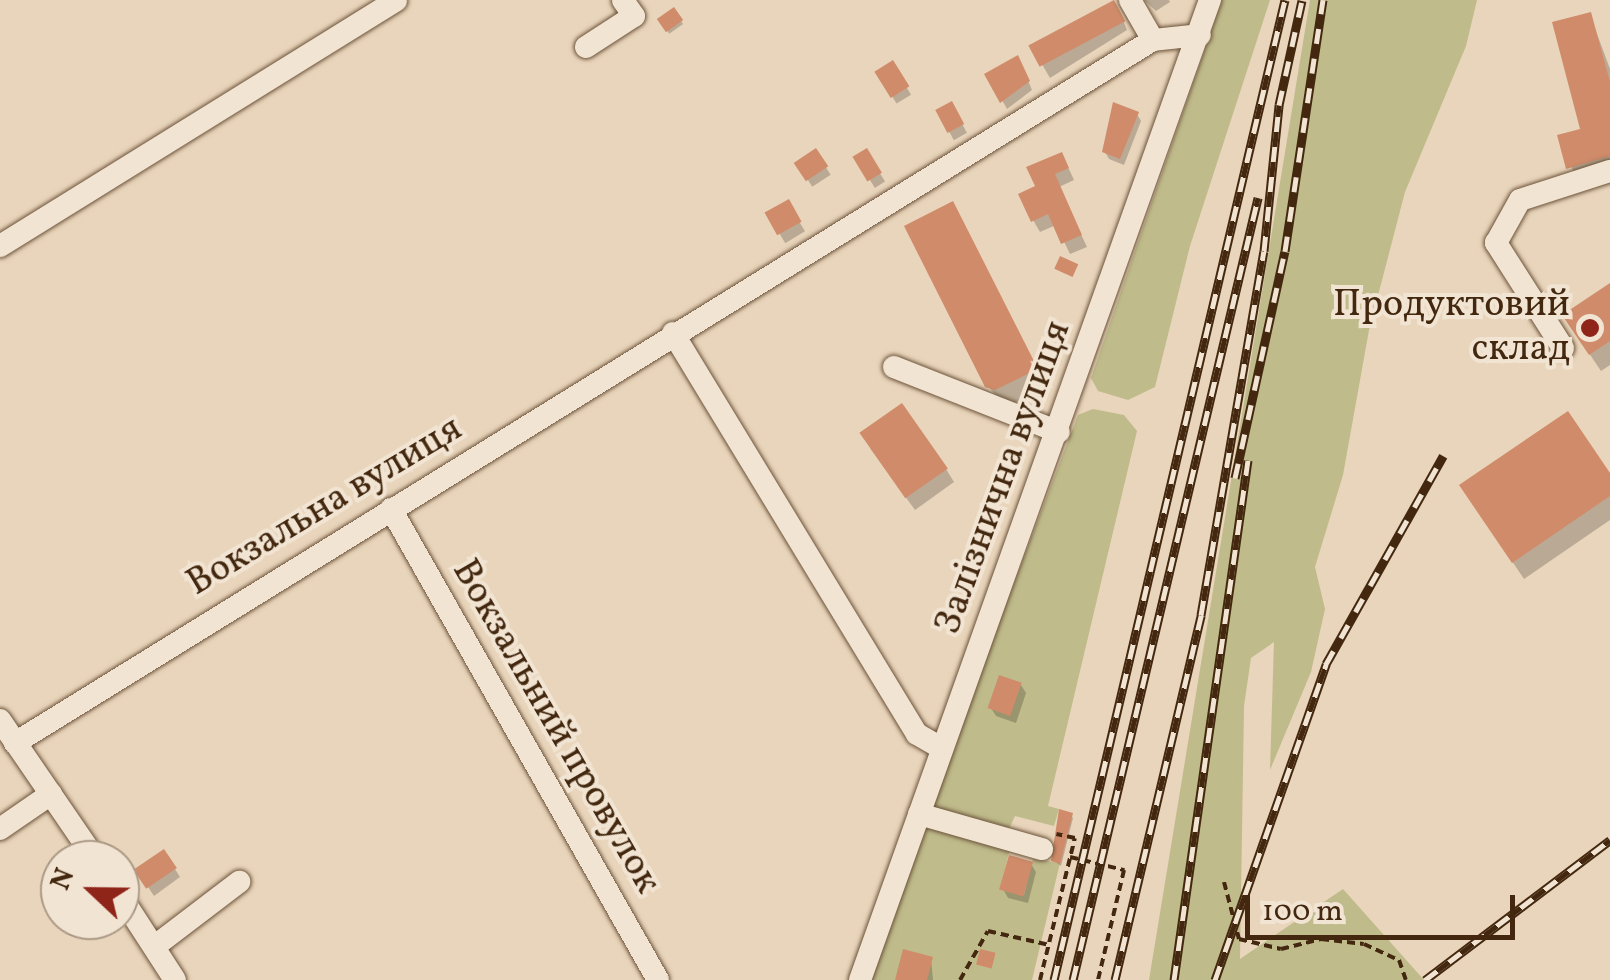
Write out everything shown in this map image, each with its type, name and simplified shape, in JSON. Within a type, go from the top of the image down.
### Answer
[{"type":"street","points":[[0,246],[396,0]]},
{"type":"street","points":[[586,47],[634,16],[623,0]]},
{"type":"street","points":[[1130,0],[1153,40]]},
{"type":"street","name":"Залізнична вулиця","points":[[860,980],[941,748],[1059,432],[1210,0]]},
{"type":"street","name":"Вокзальна вулиця","points":[[15,743],[1153,40],[1200,34]]},
{"type":"street","points":[[1563,348],[1496,243],[1520,200],[1610,171]]},
{"type":"street","points":[[673,333],[918,734],[941,748]]},
{"type":"street","points":[[894,367],[1059,432]]},
{"type":"street","name":"Вокзальний провулок","points":[[391,509],[658,980]]},
{"type":"street","points":[[0,720],[82,840]]},
{"type":"street","points":[[0,829],[51,794]]},
{"type":"street","points":[[919,814],[1042,849]]},
{"type":"street","points":[[155,946],[239,882]]},
{"type":"street","points":[[140,924],[175,980]]},
{"type":"path","points":[[1040,980],[1070,857],[1124,870],[1098,980]]},
{"type":"path","points":[[1224,882],[1240,939],[1280,948],[1321,939],[1364,944],[1400,960],[1406,980]]},
{"type":"path","points":[[960,980],[988,930],[1049,945]]},
{"type":"shaded area","points":[[1222,0],[1270,0],[1190,246],[1155,387],[1128,400],[1098,391],[1091,378]]},
{"type":"shaded area","points":[[1310,0],[1477,0],[1466,46],[1405,192],[1369,330],[1343,475],[1315,567],[1325,609],[1311,672],[1270,770],[1274,642],[1251,658],[1244,706],[1240,959],[1343,889],[1424,980],[1149,980]]},
{"type":"shaded area","points":[[1093,409],[1124,415],[1137,431],[1048,806],[1059,809],[1054,826],[1015,816],[1008,831],[936,815],[930,803],[1078,415]]},
{"type":"shaded area","points":[[923,827],[1010,849],[1000,889],[1024,895],[1033,859],[1060,863],[1032,980],[872,980]]},
{"type":"building","points":[[1114,0],[1125,21],[1040,67],[1028,46]]},
{"type":"building","points":[[674,7],[683,20],[666,32],[657,19]]},
{"type":"building","points":[[1591,12],[1610,82],[1610,156],[1566,169],[1557,135],[1580,129],[1552,22]]},
{"type":"building","points":[[1018,55],[1030,81],[1000,103],[984,74]]},
{"type":"building","points":[[893,60],[909,86],[891,98],[874,72]]},
{"type":"building","points":[[952,101],[964,124],[947,133],[935,110]]},
{"type":"building","points":[[1113,102],[1139,112],[1120,159],[1102,152]]},
{"type":"building","points":[[816,148],[828,166],[806,181],[794,163]]},
{"type":"building","points":[[867,148],[882,173],[867,182],[852,157]]},
{"type":"building","points":[[1062,152],[1069,168],[1055,174],[1082,235],[1061,244],[1048,214],[1031,222],[1018,194],[1035,186],[1026,167]]},
{"type":"building","points":[[789,199],[802,222],[777,235],[765,213]]},
{"type":"building","points":[[953,201],[1038,369],[995,390],[985,387],[904,226]]},
{"type":"building","points":[[1060,256],[1078,264],[1073,277],[1054,269]]},
{"type":"building","name":"Продуктовий склад","points":[[1610,283],[1610,341],[1589,355],[1562,315]]},
{"type":"building","points":[[902,403],[948,469],[905,498],[859,433]]},
{"type":"building","points":[[1568,411],[1610,473],[1610,496],[1512,563],[1459,485]]},
{"type":"building","points":[[999,675],[1022,683],[1010,716],[988,708]]},
{"type":"building","points":[[1059,809],[1073,813],[1060,864],[1051,861]]},
{"type":"building","points":[[164,849],[177,868],[146,889],[140,880],[140,865]]},
{"type":"building","points":[[1009,855],[1033,862],[1023,896],[999,890]]},
{"type":"building","points":[[903,949],[933,957],[927,980],[895,980]]},
{"type":"building","points":[[980,949],[996,953],[992,968],[976,965]]},
{"type":"railway","points":[[1054,980],[1285,0]]},
{"type":"railway","points":[[1115,980],[1201,615],[1264,251],[1279,105],[1302,0]]},
{"type":"railway","points":[[1235,478],[1285,251],[1323,0]]},
{"type":"railway","points":[[1073,980],[1258,198]]},
{"type":"railway","points":[[1215,980],[1326,664],[1443,456]]},
{"type":"railway","points":[[1174,980],[1248,460]]},
{"type":"railway","points":[[1425,980],[1610,840]]},
{"type":"place","name":"Продуктовий склад","points":[[1590,328]]}]
